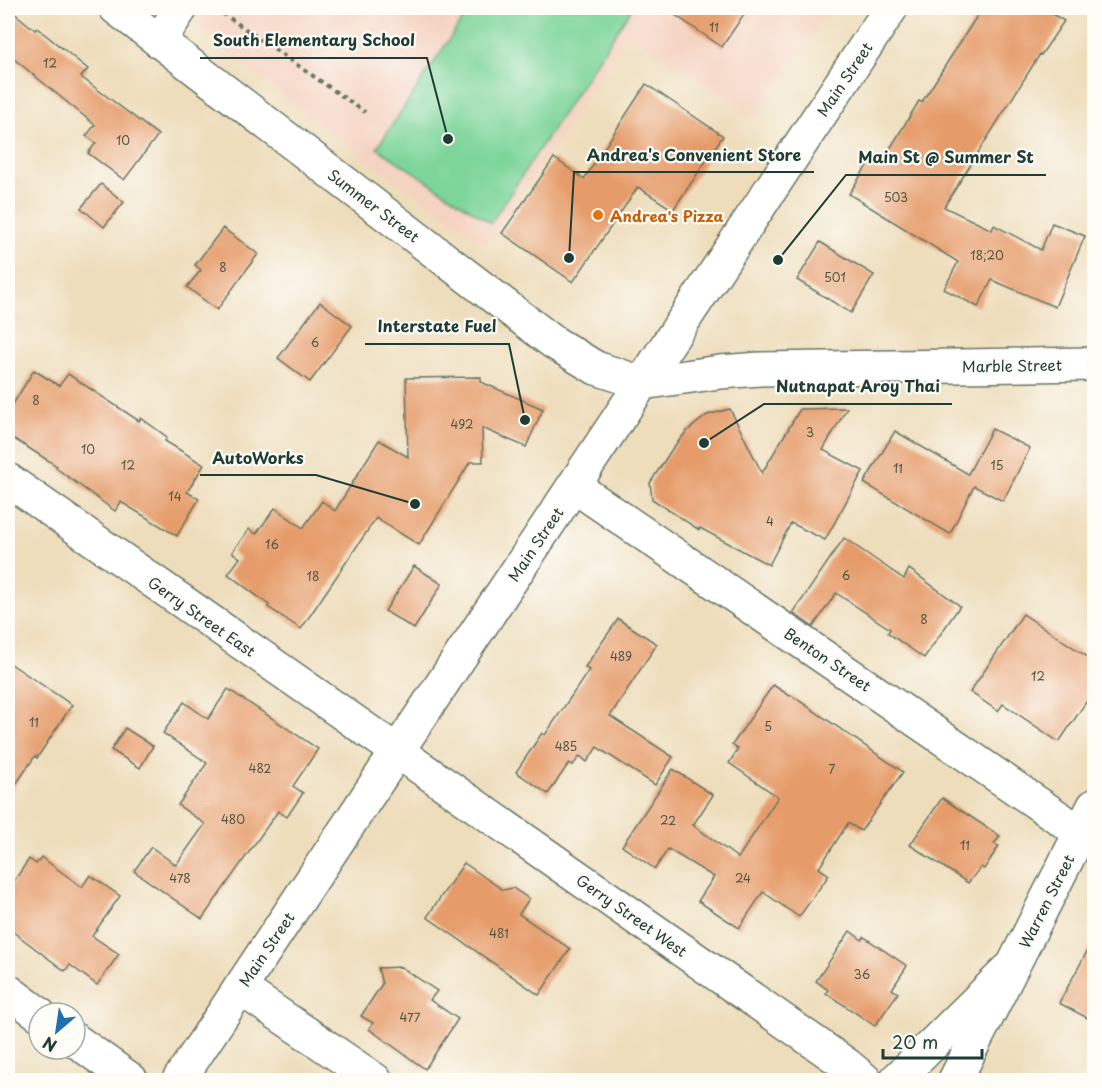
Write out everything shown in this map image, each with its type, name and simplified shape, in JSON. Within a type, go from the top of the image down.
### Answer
[{"type":"street","name":"Summer Street","points":[[116,8],[553,342],[596,368],[642,383]]},
{"type":"street","points":[[159,41],[181,8]]},
{"type":"street","name":"Main Street","points":[[178,1080],[891,8]]},
{"type":"street","name":"Marble Street","points":[[642,383],[760,369],[1095,364]]},
{"type":"street","name":"Gerry Street East","points":[[8,480],[397,753]]},
{"type":"street","name":"Benton Street","points":[[574,486],[1088,819]]},
{"type":"street","name":"Gerry Street West","points":[[397,753],[847,1065],[864,1080]]},
{"type":"street","name":"Warren Street","points":[[955,1080],[1088,819]]},
{"type":"street","name":"Warren Street","points":[[896,1080],[1013,964]]},
{"type":"street","points":[[240,988],[375,1080]]},
{"type":"street","points":[[8,992],[27,1005]]},
{"type":"street","points":[[87,1049],[131,1080]]},
{"type":"path","points":[[216,8],[365,112]]},
{"type":"shaded area","points":[[210,8],[830,8],[757,118],[629,34],[487,245],[364,159],[197,29]]},
{"type":"green space","points":[[470,8],[632,8],[491,223],[377,148]]},
{"type":"building","points":[[8,8],[88,69],[81,77],[158,135],[124,180],[88,153],[96,143],[86,136],[95,125],[8,54]]},
{"type":"building","points":[[665,8],[748,8],[722,47]]},
{"type":"building","points":[[982,8],[1043,8],[1064,21],[1040,54],[944,207],[992,230],[994,225],[1041,250],[1052,223],[1085,236],[1055,307],[992,280],[978,307],[944,289],[958,262],[849,194],[873,156],[882,162],[919,101],[922,102]]},
{"type":"building","points":[[646,84],[723,136],[673,210],[638,187],[573,282],[502,233],[554,158],[584,179]]},
{"type":"building","points":[[101,184],[124,202],[104,227],[81,208]]},
{"type":"building","points":[[223,228],[258,254],[217,310],[187,287],[201,270],[195,265]]},
{"type":"building","points":[[820,242],[874,275],[851,313],[797,280]]},
{"type":"building","points":[[320,302],[352,326],[310,382],[278,358]]},
{"type":"building","points":[[34,370],[59,386],[68,374],[139,421],[141,418],[167,437],[165,441],[204,465],[187,492],[199,499],[177,536],[121,502],[115,511],[56,468],[57,466],[8,435],[8,412]]},
{"type":"building","points":[[481,377],[481,382],[543,409],[526,447],[482,428],[483,462],[470,462],[419,545],[376,518],[301,629],[268,607],[269,605],[228,574],[240,558],[232,552],[249,529],[256,534],[275,508],[303,528],[322,501],[335,511],[379,440],[408,457],[406,378]]},
{"type":"building","points":[[847,408],[823,450],[863,471],[825,540],[791,523],[769,565],[700,528],[699,530],[652,499],[650,483],[672,449],[687,431],[707,415],[730,409],[762,473],[800,409]]},
{"type":"building","points":[[992,429],[1030,448],[1003,501],[974,486],[950,534],[864,483],[895,431],[968,474]]},
{"type":"building","points":[[844,538],[904,579],[909,569],[960,606],[924,658],[888,633],[890,629],[836,593],[813,627],[793,613]]},
{"type":"building","points":[[414,566],[442,584],[414,629],[385,611]]},
{"type":"building","points":[[1023,614],[1095,662],[1095,689],[1059,742],[1003,704],[998,711],[970,692]]},
{"type":"building","points":[[618,619],[657,644],[610,716],[673,757],[655,785],[597,747],[587,762],[580,756],[573,765],[569,763],[548,794],[516,772],[542,733],[545,735],[589,670],[585,667]]},
{"type":"building","points":[[8,662],[72,705],[37,758],[35,756],[8,796]]},
{"type":"building","points":[[773,685],[903,772],[861,831],[848,823],[819,868],[829,875],[799,917],[763,892],[739,928],[698,901],[714,877],[668,849],[655,869],[622,846],[673,769],[713,795],[693,825],[738,858],[778,797],[729,763],[738,749],[732,745]]},
{"type":"building","points":[[228,689],[318,749],[293,786],[303,793],[287,817],[278,811],[202,919],[134,871],[151,847],[176,865],[205,824],[178,805],[207,763],[163,733],[184,702],[208,719]]},
{"type":"building","points":[[125,728],[153,746],[140,768],[111,750]]},
{"type":"building","points":[[942,798],[1000,836],[994,844],[999,846],[984,869],[981,867],[968,883],[910,845]]},
{"type":"building","points":[[41,857],[82,887],[90,875],[120,896],[92,936],[119,954],[97,985],[70,965],[65,971],[8,928],[8,890],[29,859],[36,864]]},
{"type":"building","points":[[464,863],[503,890],[513,888],[529,899],[519,914],[570,949],[539,995],[427,917]]},
{"type":"building","points":[[850,931],[862,940],[864,937],[907,966],[892,989],[898,993],[875,1026],[826,993],[828,990],[816,981]]},
{"type":"building","points":[[1095,937],[1095,1022],[1059,1003]]},
{"type":"building","points":[[401,967],[437,991],[430,1000],[458,1019],[425,1069],[369,1029],[373,1023],[361,1016],[382,984],[378,968]]},
{"type":"place","name":"South Elementary School","points":[[448,139]]},
{"type":"place","name":"Andrea's Pizza","points":[[598,215]]},
{"type":"place","name":"Andrea's Convenient Store","points":[[569,258]]},
{"type":"place","name":"Main St @ Summer St","points":[[778,260]]},
{"type":"place","name":"Interstate Fuel","points":[[525,420]]},
{"type":"place","name":"Nutnapat Aroy Thai","points":[[704,443]]},
{"type":"place","name":"AutoWorks","points":[[415,504]]}]
